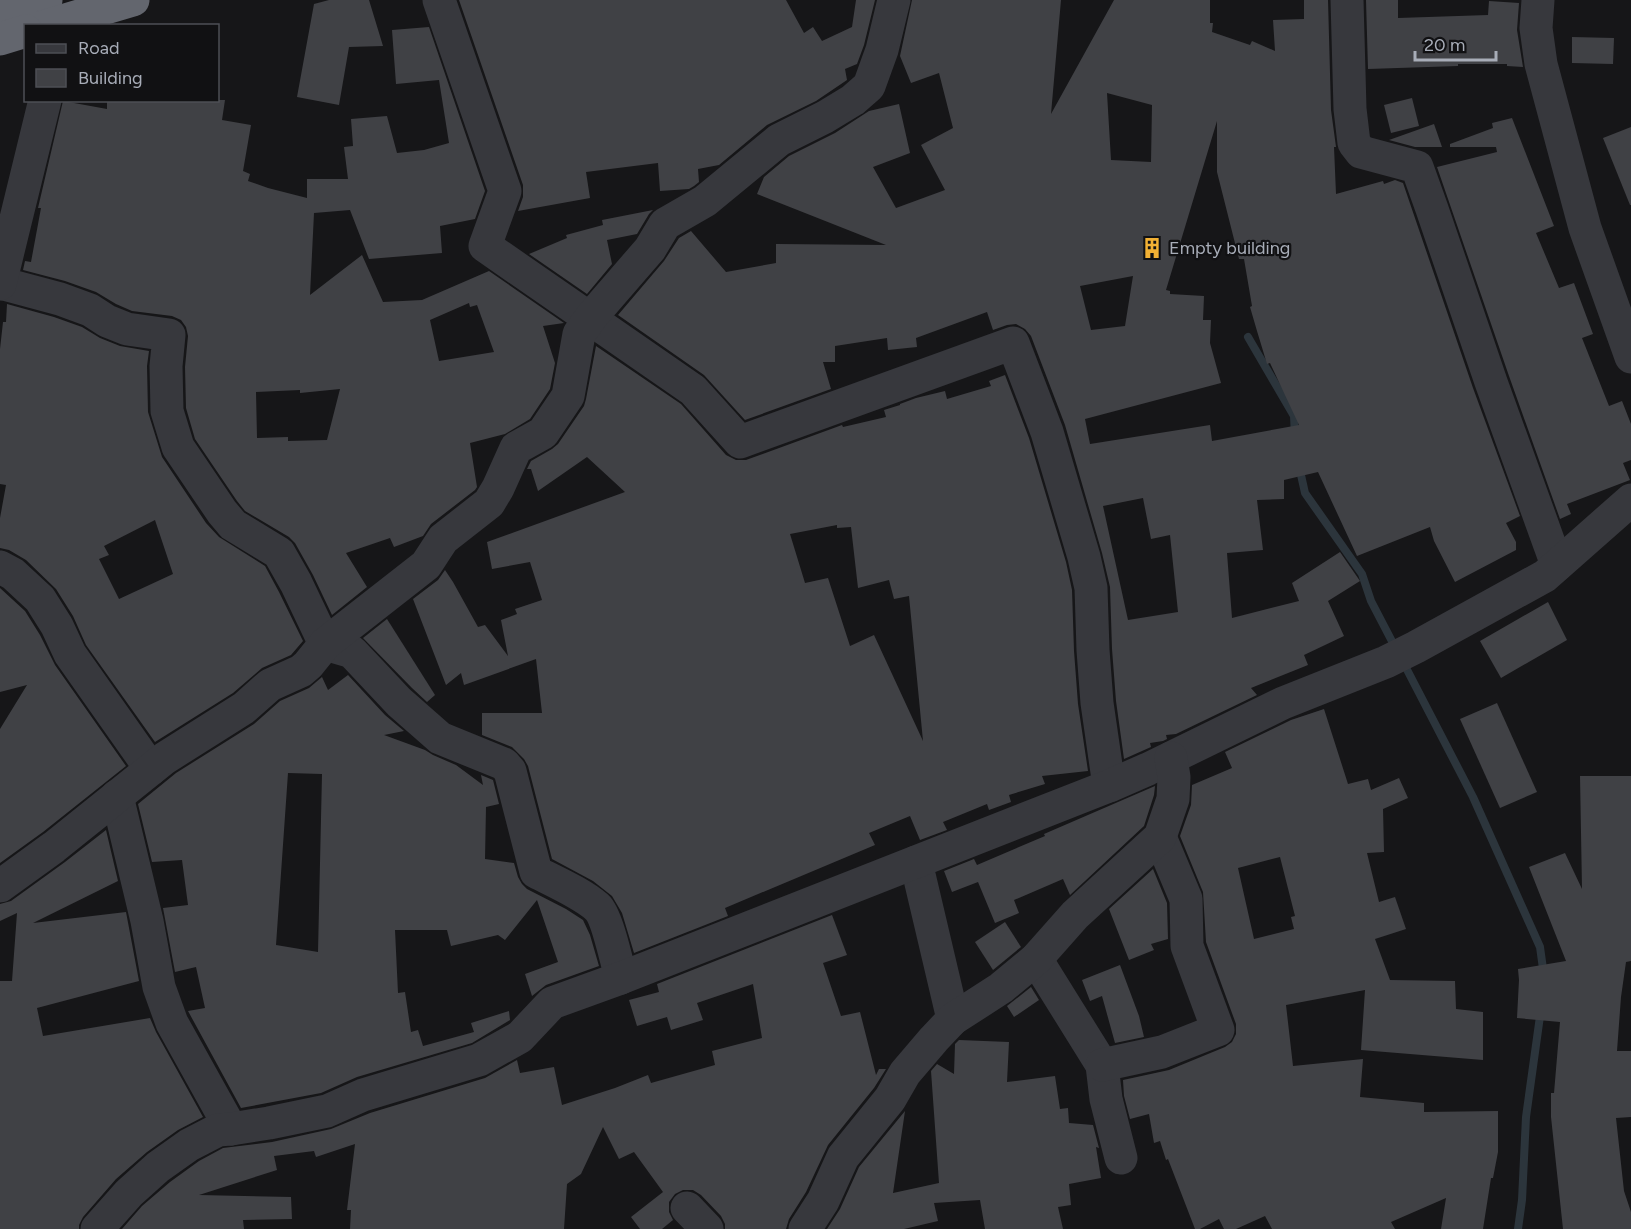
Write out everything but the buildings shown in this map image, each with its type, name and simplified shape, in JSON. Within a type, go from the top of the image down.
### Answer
[{"type":"highway","points":[[0,13],[46,21],[133,0]]},
{"type":"highway","points":[[0,39],[24,30]]},
{"type":"street","points":[[439,0],[505,191],[485,246],[693,390],[740,442],[1012,343],[1047,432],[1091,588],[1097,703],[1109,786]]},
{"type":"street","points":[[0,886],[54,848],[165,758],[244,708],[270,686],[301,671],[325,644],[426,565],[443,539],[489,503],[516,448],[543,432],[568,396],[579,334],[650,249],[664,224],[705,201],[779,140],[825,117],[853,100],[869,86],[882,50],[894,0]]},
{"type":"street","points":[[1347,0],[1350,108],[1354,143],[1361,152],[1417,167],[1557,565]]},
{"type":"street","points":[[1538,0],[1536,28],[1541,64],[1585,228],[1631,357]]},
{"type":"street","points":[[45,102],[0,284],[60,299],[90,310],[107,321],[127,329],[169,335],[166,366],[167,411],[178,447],[222,512],[233,525],[279,553],[325,644],[352,652],[399,702],[440,738],[504,764],[510,771],[536,872],[599,908],[621,978]]},
{"type":"street","points":[[97,1229],[129,1193],[158,1167],[189,1145],[218,1130],[327,1111],[363,1095],[479,1060],[520,1037],[552,1003],[1109,786],[1283,703],[1386,662],[1545,576],[1631,500]]},
{"type":"street","points":[[0,567],[13,574],[40,599],[57,626],[70,654],[151,769]]},
{"type":"street","points":[[805,1229],[823,1201],[843,1157],[890,1099],[905,1073],[953,1019],[1001,988],[1036,959],[1075,915],[1160,837],[1173,799],[1174,777],[1171,758]]},
{"type":"street","points":[[117,796],[147,921],[159,987],[172,1023],[231,1129]]},
{"type":"street","points":[[1102,1065],[1162,1052],[1218,1030],[1187,946],[1186,899],[1160,837]]},
{"type":"street","points":[[916,862],[953,1019]]},
{"type":"street","points":[[1036,959],[1102,1065],[1106,1099],[1121,1158]]},
{"type":"waterway","points":[[1248,337],[1294,416],[1295,436]]},
{"type":"waterway","points":[[1299,466],[1305,493],[1362,574],[1371,601],[1396,649]]},
{"type":"waterway","points":[[1402,660],[1473,797],[1540,947],[1544,976]]},
{"type":"waterway","points":[[1518,1229],[1522,1200],[1526,1117],[1541,1009]]},
{"type":"place","name":"Empty building","points":[[1152,248]]}]
